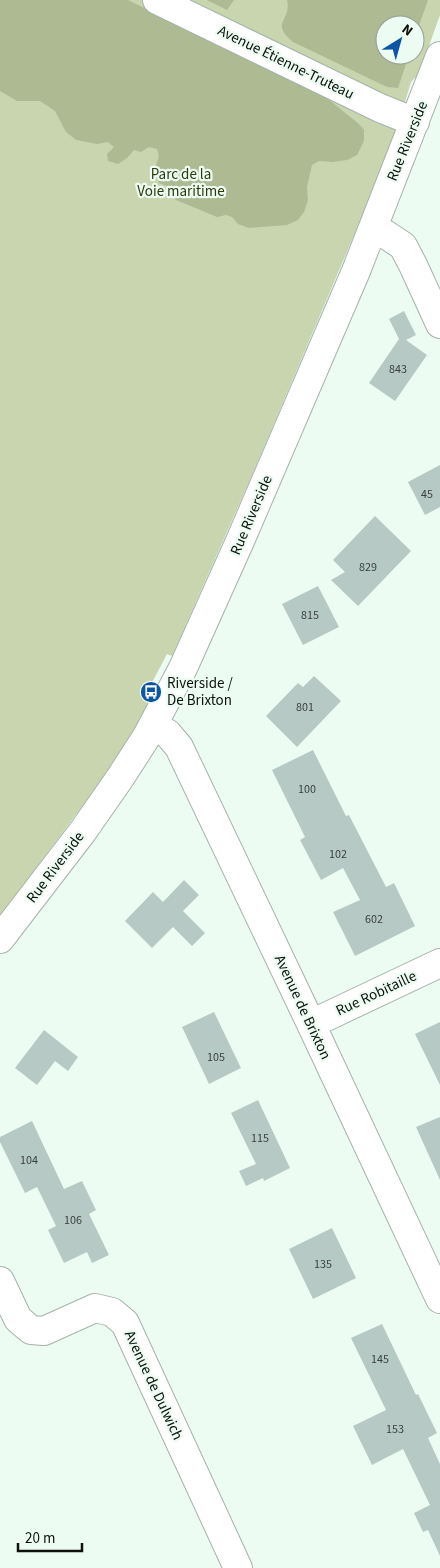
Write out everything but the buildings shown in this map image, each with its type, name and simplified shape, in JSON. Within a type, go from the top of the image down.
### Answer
[{"type":"street","name":"Avenue Étienne-Truteau","points":[[157,0],[372,104],[415,122]]},
{"type":"street","name":"Rue Riverside","points":[[0,939],[83,831],[130,763],[154,724],[183,668],[320,356],[438,67]]},
{"type":"street","points":[[372,228],[403,246],[440,324]]},
{"type":"street","name":"Avenue de Brixton","points":[[154,724],[168,734],[179,747],[440,1299]]},
{"type":"street","name":"Rue Robitaille","points":[[311,1024],[440,963]]},
{"type":"street","name":"Avenue de Dulwich","points":[[0,1281],[18,1319],[31,1330],[44,1331],[95,1308],[112,1312],[125,1323],[238,1568]]},
{"type":"green space","name":"Parc de la Voie maritime","points":[[0,0],[440,0],[440,15],[425,57],[425,15],[375,15],[375,65],[422,65],[419,74],[411,82],[391,148],[253,473],[172,656],[167,654],[146,694],[151,698],[149,704],[95,789],[0,916]]},
{"type":"green space","points":[[0,0],[128,0],[323,95],[359,124],[364,130],[364,141],[357,155],[347,160],[319,161],[312,165],[307,187],[308,200],[304,212],[298,220],[287,225],[249,228],[238,224],[232,217],[226,215],[217,217],[176,200],[170,187],[159,183],[156,174],[159,156],[157,149],[149,147],[141,152],[134,150],[118,164],[108,161],[107,154],[114,147],[108,142],[97,144],[76,140],[66,132],[55,111],[40,101],[17,101],[0,91]]},
{"type":"green space","points":[[207,0],[234,0],[227,10]]},
{"type":"green space","points":[[287,0],[428,0],[423,15],[375,15],[375,65],[406,65],[398,88],[387,87],[293,42],[286,35],[282,25],[288,7]]},
{"type":"place","name":"Riverside / De Brixton","points":[[151,692]]}]
